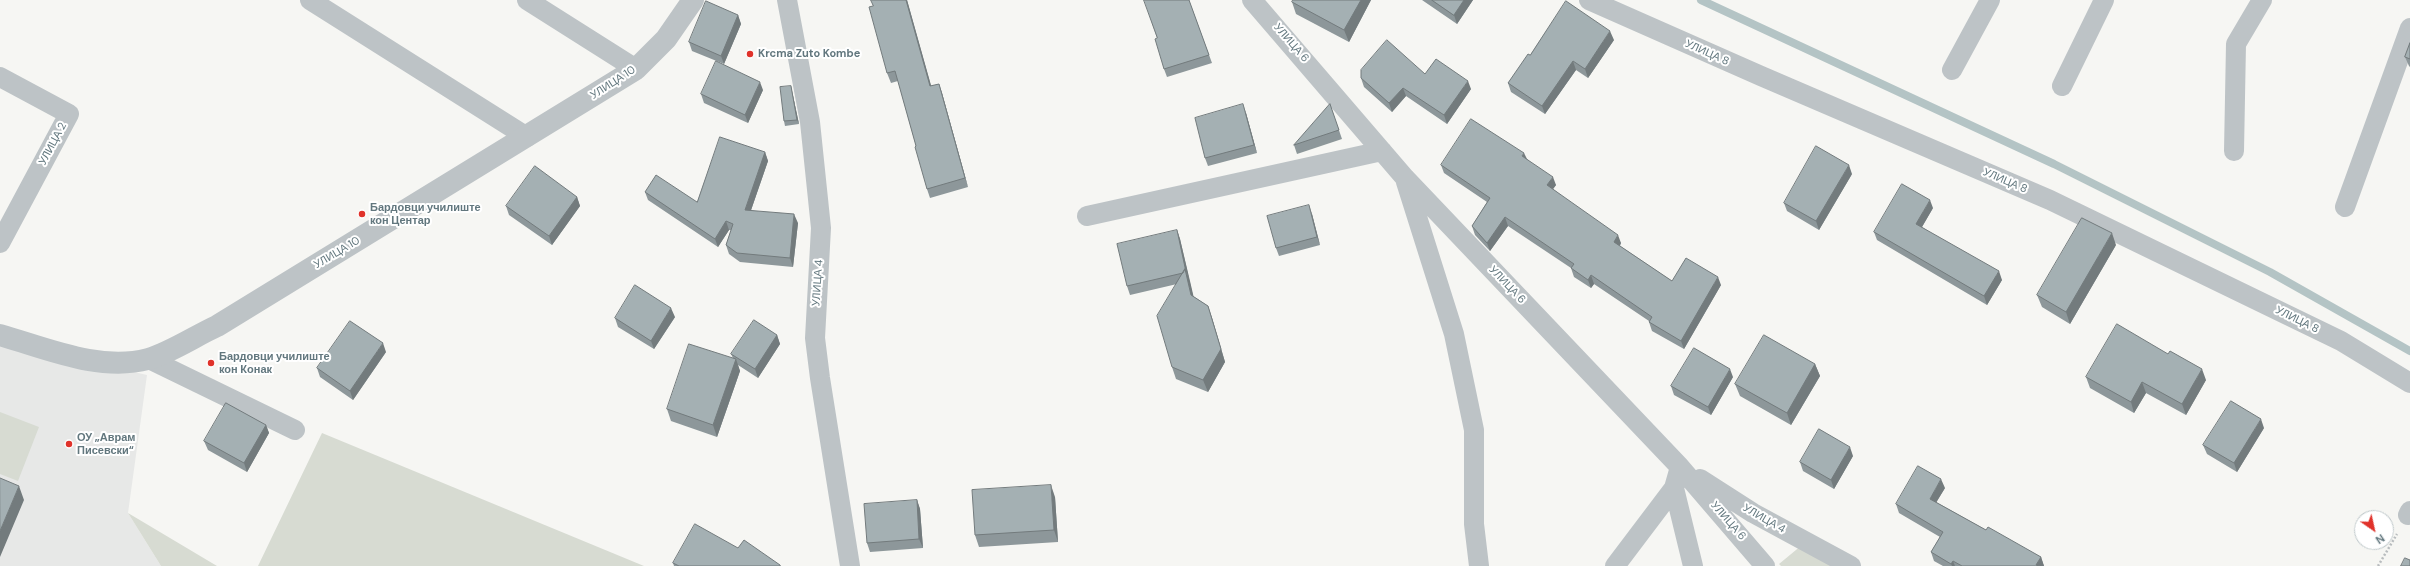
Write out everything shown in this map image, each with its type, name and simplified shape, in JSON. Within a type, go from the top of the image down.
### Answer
[{"type":"street","points":[[310,0],[527,137]]},
{"type":"street","points":[[527,0],[636,69]]},
{"type":"street","name":"УЛИЦА 10","points":[[0,336],[71,355],[116,364],[149,359],[216,326],[636,69],[666,39],[694,0]]},
{"type":"street","name":"УЛИЦА 4","points":[[787,0],[810,122],[821,228],[816,330],[819,371],[850,566]]},
{"type":"street","name":"УЛИЦА 6","points":[[1252,0],[1405,178],[1680,466],[1765,566]]},
{"type":"street","name":"УЛИЦА 8","points":[[1589,0],[1761,76],[2050,200],[2341,341],[2410,383]]},
{"type":"street","points":[[1952,70],[1990,0]]},
{"type":"street","points":[[2062,86],[2104,0]]},
{"type":"street","points":[[2234,151],[2236,44],[2262,0]]},
{"type":"street","points":[[2345,207],[2410,28]]},
{"type":"street","name":"УЛИЦА 2","points":[[0,77],[69,114],[0,243]]},
{"type":"street","points":[[1087,216],[1382,151]]},
{"type":"street","points":[[1405,178],[1454,334],[1474,430],[1474,524],[1479,566]]},
{"type":"street","points":[[149,359],[295,430]]},
{"type":"street","points":[[1614,566],[1674,488],[1680,466]]},
{"type":"street","name":"УЛИЦА 4","points":[[1680,466],[1753,513],[1851,566]]},
{"type":"street","points":[[1674,488],[1692,555],[1693,566]]},
{"type":"path","points":[[2378,566],[2409,513]]},
{"type":"shaded area","name":"ОУ „Аврам Писевски“","points":[[0,341],[147,375],[128,513],[161,566],[0,566]]},
{"type":"shaded area","points":[[0,412],[39,427],[18,481],[0,474]]},
{"type":"shaded area","points":[[322,433],[644,566],[258,566]]},
{"type":"shaded area","points":[[128,513],[217,566],[161,566]]},
{"type":"shaded area","points":[[1802,545],[1840,566],[1781,566],[1779,564]]},
{"type":"building","points":[[871,0],[906,0],[930,86],[939,84],[965,178],[927,189],[895,71],[887,73],[869,7],[873,6]]},
{"type":"building","points":[[1144,0],[1189,0],[1209,55],[1164,69],[1155,39],[1157,38]]},
{"type":"building","points":[[1293,0],[1361,0],[1344,30],[1292,2]]},
{"type":"building","points":[[1432,0],[1464,0],[1454,15]]},
{"type":"building","points":[[706,1],[738,15],[721,56],[689,42]]},
{"type":"building","points":[[1566,1],[1610,31],[1585,69],[1573,61],[1542,106],[1508,83],[1528,54],[1530,55]]},
{"type":"building","points":[[1387,40],[1425,74],[1436,59],[1468,81],[1444,115],[1403,88],[1389,103],[1361,78],[1361,70]]},
{"type":"building","points":[[2410,43],[2410,59],[2405,57]]},
{"type":"building","points":[[716,61],[760,82],[745,115],[701,94]]},
{"type":"building","points":[[791,86],[797,120],[784,121],[780,87]]},
{"type":"building","points":[[1243,104],[1254,145],[1205,158],[1195,118]]},
{"type":"building","points":[[1330,104],[1339,130],[1294,145]]},
{"type":"building","points":[[1471,119],[1524,153],[1522,156],[1553,177],[1547,185],[1618,235],[1614,242],[1672,281],[1686,258],[1718,277],[1681,341],[1649,322],[1652,317],[1591,275],[1588,280],[1571,268],[1574,264],[1505,217],[1487,243],[1472,226],[1490,198],[1441,165]]},
{"type":"building","points":[[720,137],[765,152],[745,210],[794,214],[790,258],[737,253],[726,245],[733,224],[726,221],[715,239],[645,192],[656,175],[697,202]]},
{"type":"building","points":[[1816,146],[1849,165],[1816,221],[1784,203]]},
{"type":"building","points":[[535,166],[577,197],[549,236],[506,206]]},
{"type":"building","points":[[1902,184],[1930,200],[1916,224],[1999,271],[1984,296],[1874,232]]},
{"type":"building","points":[[1309,205],[1317,237],[1276,248],[1267,216]]},
{"type":"building","points":[[2082,218],[2112,233],[2066,312],[2037,295]]},
{"type":"building","points":[[1177,230],[1186,272],[1185,269],[1183,273],[1127,286],[1117,244]]},
{"type":"building","points":[[1185,269],[1191,295],[1208,306],[1221,349],[1203,380],[1172,367],[1157,316]]},
{"type":"building","points":[[635,285],[671,308],[651,341],[615,318]]},
{"type":"building","points":[[754,320],[777,335],[755,369],[731,354]]},
{"type":"building","points":[[350,321],[383,343],[350,391],[317,368]]},
{"type":"building","points":[[2117,324],[2168,354],[2170,351],[2202,369],[2182,404],[2142,382],[2131,402],[2086,377]]},
{"type":"building","points":[[1764,335],[1815,364],[1787,413],[1735,384]]},
{"type":"building","points":[[689,344],[736,359],[713,425],[667,409]]},
{"type":"building","points":[[1694,348],[1730,369],[1708,407],[1671,386]]},
{"type":"building","points":[[2231,401],[2261,419],[2234,463],[2203,445]]},
{"type":"building","points":[[226,403],[266,425],[244,463],[204,441]]},
{"type":"building","points":[[1819,429],[1850,447],[1831,480],[1800,462]]},
{"type":"building","points":[[1918,466],[1941,479],[1930,499],[1986,530],[1988,527],[2041,557],[2036,565],[2039,566],[1962,566],[1953,561],[1951,564],[1931,552],[1943,532],[1896,504]]},
{"type":"building","points":[[0,478],[19,486],[0,531]]},
{"type":"building","points":[[1051,485],[1054,530],[975,535],[972,490]]},
{"type":"building","points":[[917,500],[919,539],[867,543],[864,504]]},
{"type":"building","points":[[695,524],[738,548],[744,540],[780,566],[679,566],[673,563]]},
{"type":"building","points":[[2405,558],[2410,560],[2410,566],[2401,566]]},
{"type":"waterway","points":[[1701,0],[2054,164],[2270,272],[2410,351]]},
{"type":"place","name":"Krcma Zuto Kombe","points":[[750,54]]},
{"type":"place","name":"Бардовци училиште кон Центар","points":[[362,214]]},
{"type":"place","name":"Бардовци училиште кон Конак","points":[[211,363]]},
{"type":"place","name":"ОУ „Аврам Писевски“","points":[[69,444]]}]
